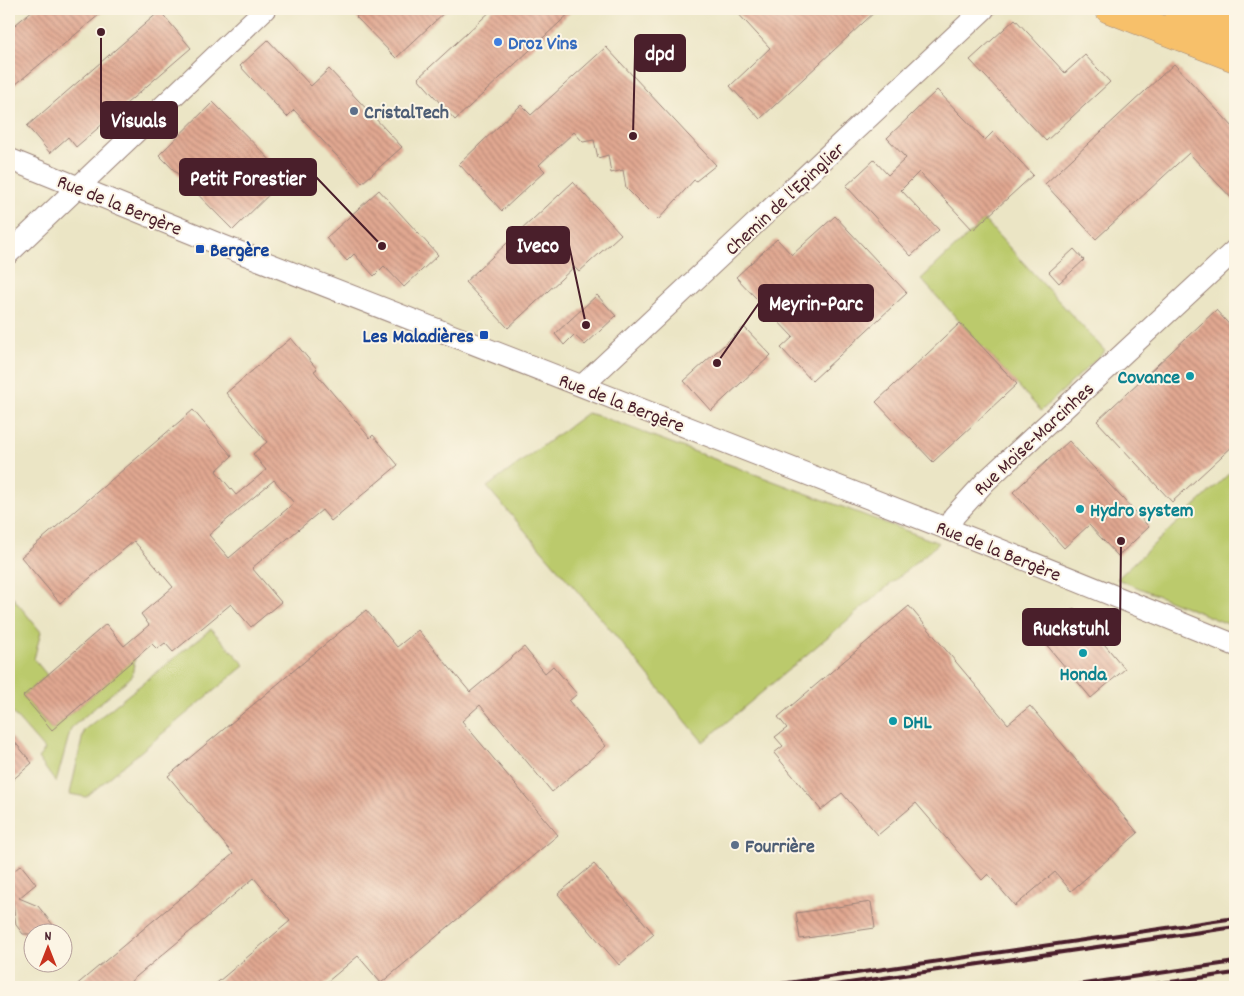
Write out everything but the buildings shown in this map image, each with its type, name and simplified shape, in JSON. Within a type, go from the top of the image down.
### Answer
[{"type":"main road","points":[[1109,9],[1235,58]]},
{"type":"main road","points":[[1177,9],[1235,32]]},
{"type":"street","points":[[9,253],[265,9]]},
{"type":"street","name":"Chemin de l'Epinglier","points":[[582,386],[984,9]]},
{"type":"street","name":"Rue de la Bergère","points":[[9,158],[79,188],[948,529],[1235,645]]},
{"type":"street","name":"Rue Moïse-Marcinhes","points":[[948,529],[954,516],[980,487],[1235,250]]},
{"type":"green space","points":[[984,220],[1105,351],[1041,411],[921,279]]},
{"type":"green space","points":[[587,413],[939,543],[703,742],[609,628],[487,487]]},
{"type":"green space","points":[[1235,468],[1235,627],[1117,579]]},
{"type":"green space","points":[[9,593],[41,632],[34,659],[47,675],[23,696],[52,730],[135,658],[132,676],[71,728],[56,783],[38,758],[45,750],[9,709]]},
{"type":"green space","points":[[211,629],[245,665],[86,797],[70,794],[84,730]]},
{"type":"railway","points":[[760,987],[1235,918]]},
{"type":"railway","points":[[821,987],[1235,927]]},
{"type":"railway","points":[[1063,987],[1235,962]]},
{"type":"railway","points":[[1134,987],[1235,973]]},
{"type":"place","name":"Visuals","points":[[101,32]]},
{"type":"place","name":"Droz Vins","points":[[498,42]]},
{"type":"place","name":"CristalTech","points":[[354,111]]},
{"type":"place","name":"dpd","points":[[633,136]]},
{"type":"place","name":"Petit Forestier","points":[[382,246]]},
{"type":"place","name":"Bergère","points":[[200,249]]},
{"type":"place","name":"Iveco","points":[[586,325]]},
{"type":"place","name":"Les Maladières","points":[[484,335]]},
{"type":"place","name":"Meyrin-Parc","points":[[717,363]]},
{"type":"place","name":"Covance","points":[[1190,376]]},
{"type":"place","name":"Hydro system","points":[[1080,509]]},
{"type":"place","name":"Ruckstuhl","points":[[1121,541]]},
{"type":"place","name":"Honda","points":[[1083,653]]},
{"type":"place","name":"DHL","points":[[893,721]]},
{"type":"place","name":"Fourrière","points":[[735,845]]}]
